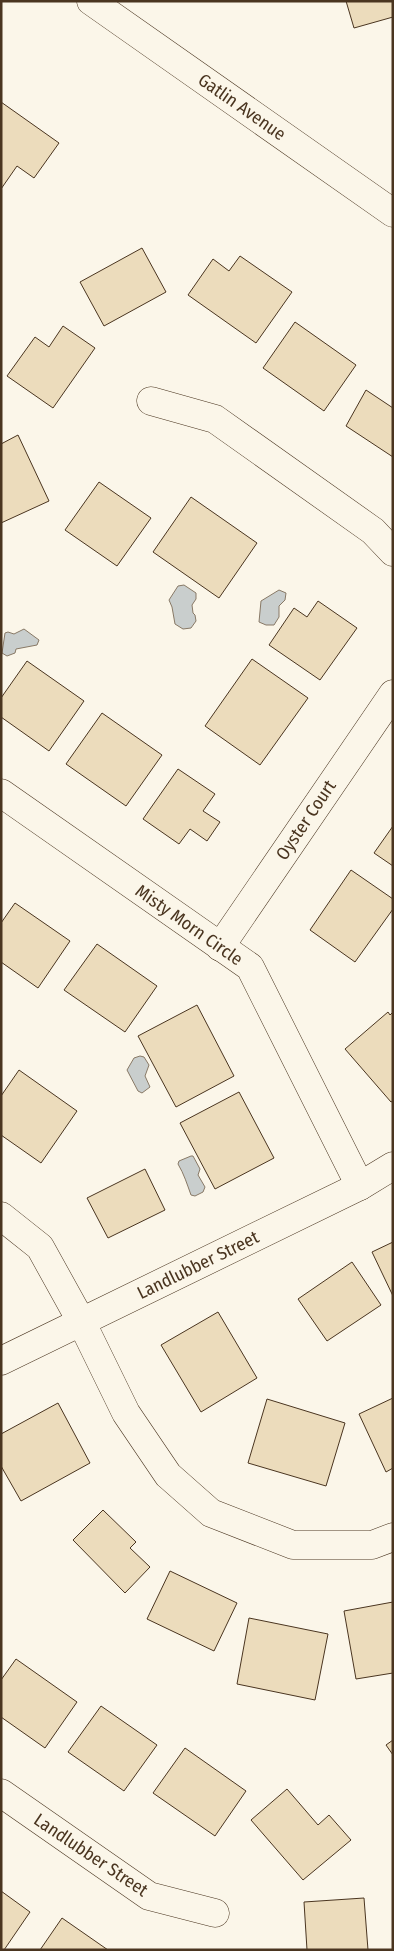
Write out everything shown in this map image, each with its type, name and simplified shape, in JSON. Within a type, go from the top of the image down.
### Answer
[{"type":"street","name":"Gatlin Avenue","points":[[91,1],[393,212]]},
{"type":"street","points":[[151,401],[215,419],[373,530],[393,552]]},
{"type":"street","name":"Oyster Court","points":[[220,946],[393,694]]},
{"type":"street","name":"Misty Morn Circle","points":[[1,793],[250,967],[360,1186]]},
{"type":"street","name":"Landlubber Street","points":[[1,1361],[360,1186],[393,1166]]},
{"type":"street","points":[[1,1216],[40,1247],[81,1321],[126,1413],[168,1475],[211,1513],[293,1545],[372,1546],[393,1537]]},
{"type":"street","name":"Landlubber Street","points":[[1,1793],[149,1896],[215,1913]]},
{"type":"shaded area","points":[[184,585],[196,593],[196,599],[192,605],[196,621],[191,628],[183,629],[175,624],[169,600],[178,586]]},
{"type":"shaded area","points":[[279,590],[286,593],[285,600],[279,606],[279,617],[274,625],[266,625],[259,622],[261,601]]},
{"type":"shaded area","points":[[24,629],[39,640],[37,645],[16,649],[15,653],[7,656],[2,653],[5,633],[14,634]]},
{"type":"shaded area","points":[[144,1057],[149,1065],[145,1076],[150,1087],[142,1093],[138,1091],[127,1070],[134,1058]]},
{"type":"shaded area","points":[[193,1156],[200,1169],[198,1175],[205,1187],[203,1192],[195,1196],[191,1195],[178,1164],[179,1161]]},
{"type":"building","points":[[346,1],[393,1],[393,17],[354,28]]},
{"type":"building","points":[[1,102],[59,143],[34,178],[17,166],[1,189]]},
{"type":"building","points":[[142,248],[166,292],[104,326],[80,282]]},
{"type":"building","points":[[240,256],[292,292],[256,343],[188,295],[213,259],[229,271]]},
{"type":"building","points":[[295,322],[356,365],[324,411],[263,368]]},
{"type":"building","points":[[63,326],[95,348],[53,408],[7,376],[35,337],[49,347]]},
{"type":"building","points":[[366,390],[393,408],[393,457],[346,426]]},
{"type":"building","points":[[18,435],[49,501],[1,523],[1,444]]},
{"type":"building","points":[[99,482],[151,518],[117,566],[65,530]]},
{"type":"building","points":[[191,497],[257,543],[219,598],[153,552]]},
{"type":"building","points":[[318,601],[357,628],[320,680],[269,645],[294,608],[307,617]]},
{"type":"building","points":[[252,659],[308,698],[260,765],[205,726]]},
{"type":"building","points":[[27,661],[84,701],[49,751],[1,717],[1,698]]},
{"type":"building","points":[[102,713],[162,755],[126,806],[66,764]]},
{"type":"building","points":[[178,769],[215,794],[203,811],[220,822],[207,841],[190,829],[179,844],[143,819]]},
{"type":"building","points":[[393,826],[393,866],[374,853]]},
{"type":"building","points":[[351,870],[393,899],[393,909],[355,962],[310,930]]},
{"type":"building","points":[[15,903],[70,941],[38,988],[1,962],[1,923]]},
{"type":"building","points":[[97,944],[157,986],[125,1032],[64,990]]},
{"type":"building","points":[[197,1005],[234,1076],[176,1107],[138,1036]]},
{"type":"building","points":[[388,1012],[390,1015],[393,1012],[393,1101],[391,1102],[345,1049]]},
{"type":"building","points":[[19,1070],[77,1111],[41,1163],[1,1135],[1,1096]]},
{"type":"building","points":[[239,1092],[274,1158],[215,1189],[180,1123]]},
{"type":"building","points":[[145,1169],[165,1210],[108,1238],[87,1198]]},
{"type":"building","points":[[393,1242],[393,1296],[372,1252]]},
{"type":"building","points":[[352,1262],[381,1305],[327,1341],[298,1299]]},
{"type":"building","points":[[218,1312],[257,1378],[201,1412],[161,1345]]},
{"type":"building","points":[[393,1398],[393,1468],[386,1472],[359,1414]]},
{"type":"building","points":[[267,1399],[345,1423],[326,1486],[248,1463]]},
{"type":"building","points":[[58,1403],[90,1463],[21,1501],[1,1466],[1,1434]]},
{"type":"building","points":[[103,1510],[136,1542],[130,1548],[150,1567],[125,1593],[73,1540]]},
{"type":"building","points":[[170,1571],[237,1603],[214,1651],[147,1619]]},
{"type":"building","points":[[393,1602],[393,1673],[356,1679],[344,1611]]},
{"type":"building","points":[[249,1618],[328,1634],[315,1700],[237,1684]]},
{"type":"building","points":[[16,1659],[77,1702],[45,1748],[1,1717],[1,1680]]},
{"type":"building","points":[[101,1706],[157,1745],[124,1791],[68,1752]]},
{"type":"building","points":[[393,1740],[393,1755],[386,1745]]},
{"type":"building","points":[[185,1748],[246,1791],[215,1836],[153,1793]]},
{"type":"building","points":[[287,1789],[318,1825],[329,1815],[351,1840],[303,1880],[251,1820]]},
{"type":"building","points":[[1,1891],[30,1912],[4,1950],[1,1950]]},
{"type":"building","points":[[364,1898],[368,1950],[307,1950],[304,1902]]},
{"type":"building","points":[[62,1918],[108,1950],[40,1950]]}]
